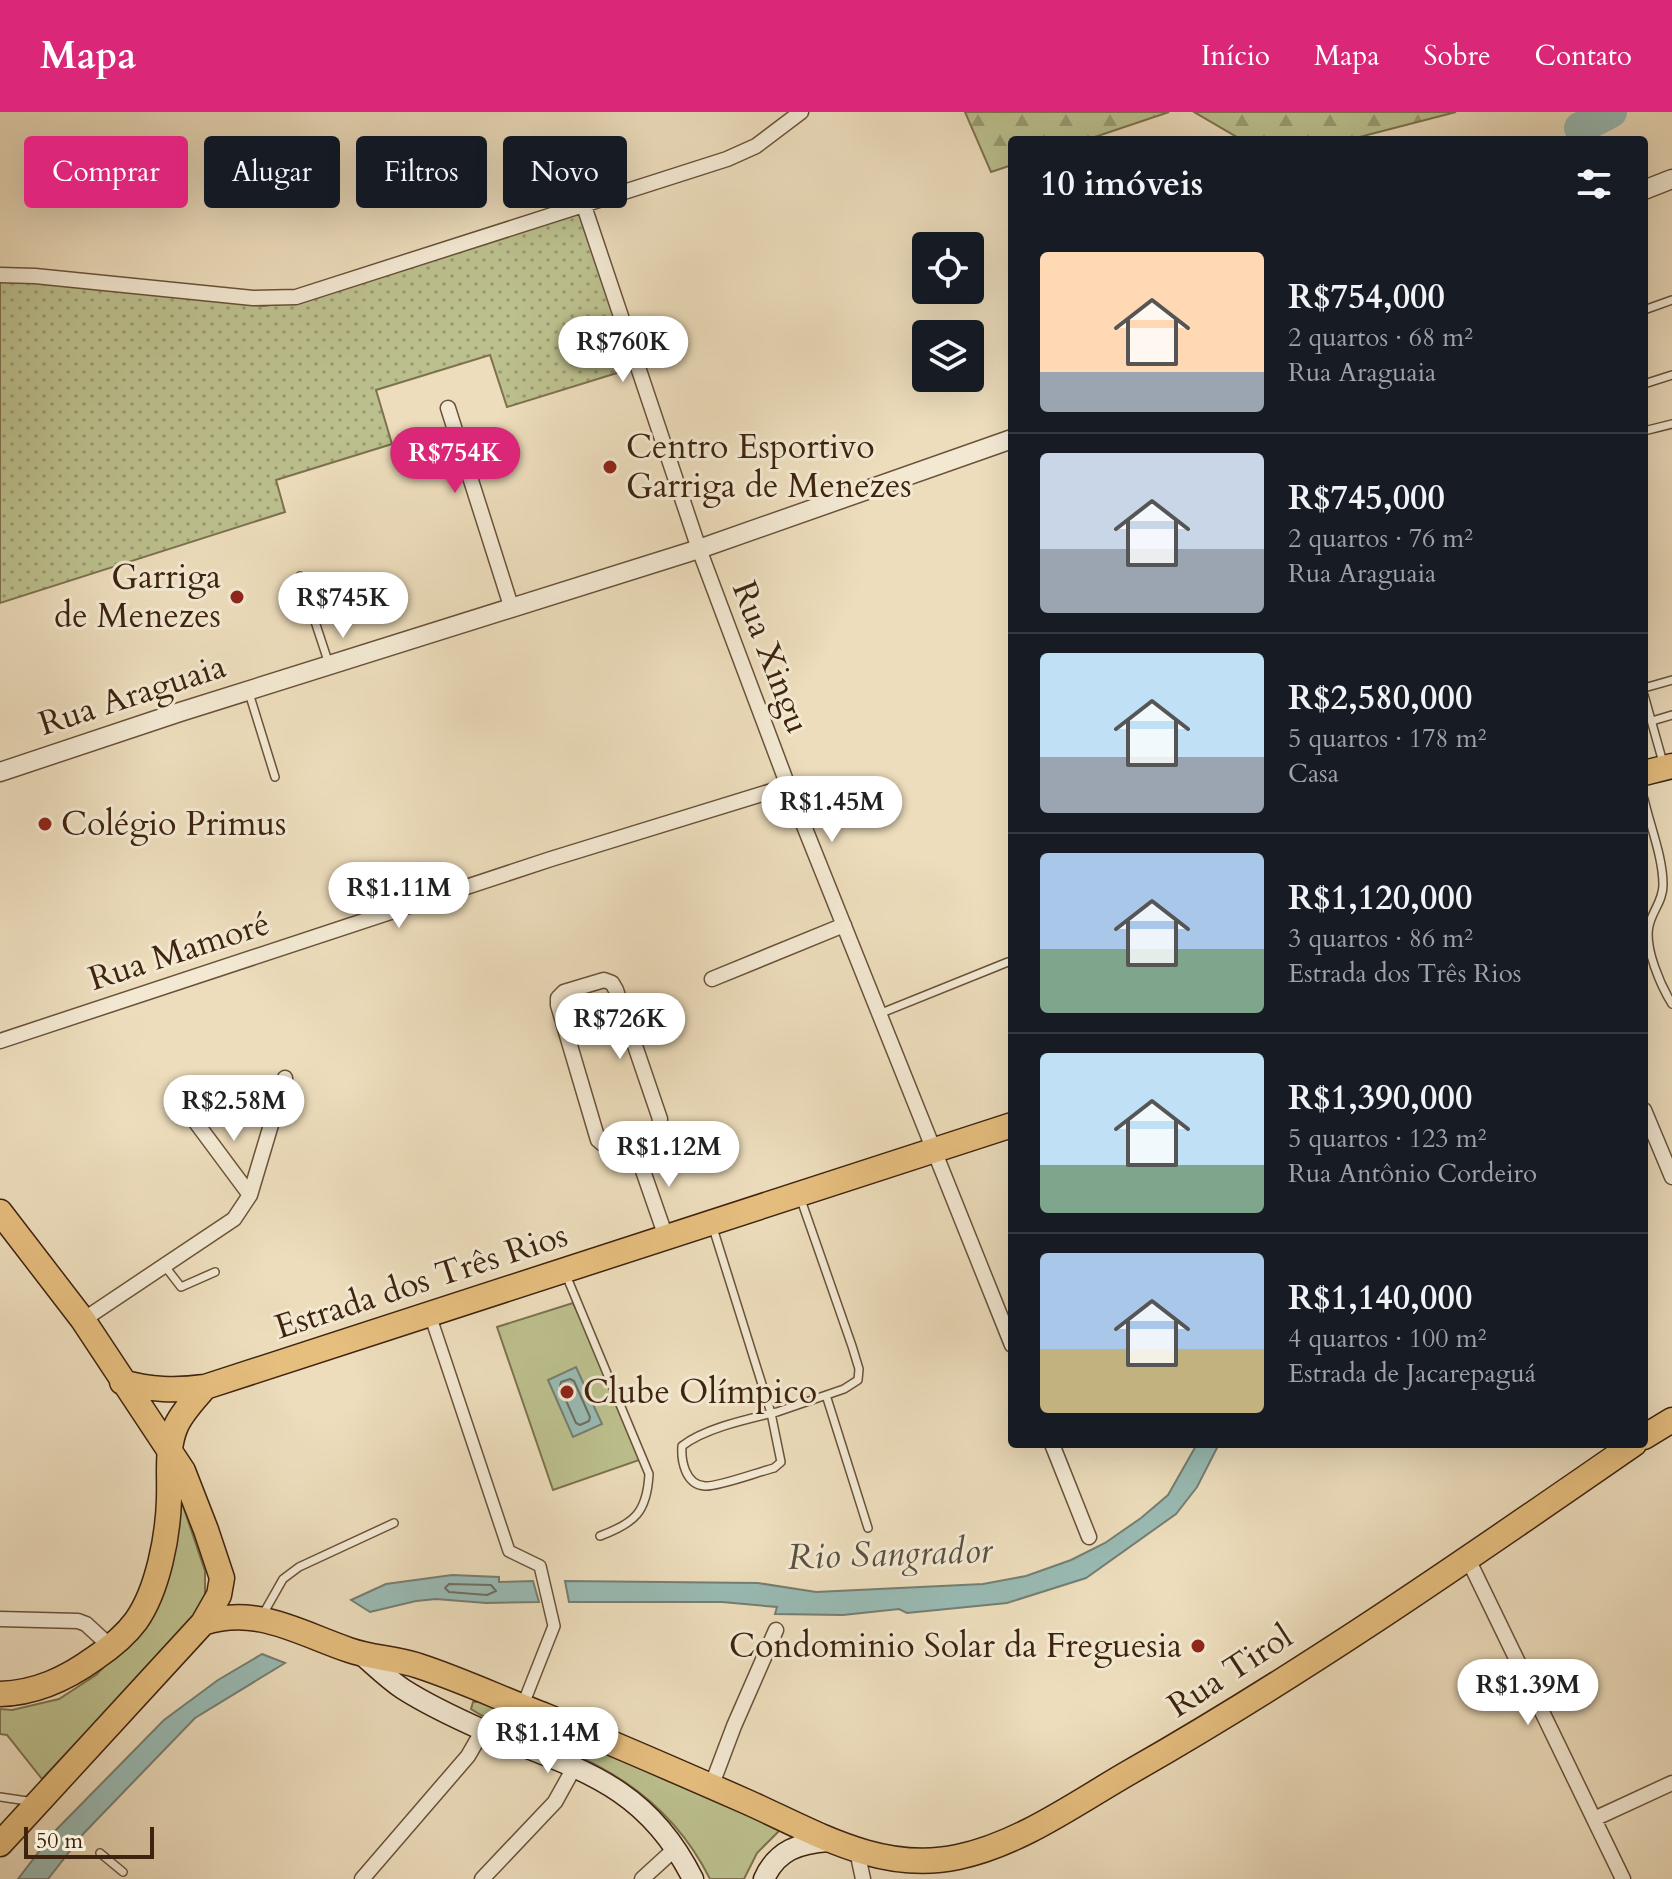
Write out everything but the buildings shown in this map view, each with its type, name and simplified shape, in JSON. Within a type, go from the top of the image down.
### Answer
[{"type":"main road","name":"Estrada dos Três Rios","points":[[122,1382],[173,1391],[205,1387],[1008,1126]]},
{"type":"main road","points":[[0,1212],[83,1320],[183,1471],[222,1578],[219,1595],[203,1623],[0,1844]]},
{"type":"main road","points":[[0,1694],[18,1694],[51,1685],[78,1671],[111,1647],[141,1614],[163,1549],[168,1517],[169,1451],[176,1426],[205,1387]]},
{"type":"main road","points":[[1648,1435],[1672,1420]]},
{"type":"main road","name":"Rua Tirol","points":[[203,1623],[223,1616],[260,1618],[361,1654],[416,1664],[711,1787],[829,1841],[889,1858],[920,1861],[956,1858],[1032,1829],[1196,1735],[1468,1559],[1628,1448]]},
{"type":"main road","points":[[361,1654],[403,1689],[483,1730],[596,1776],[635,1803],[677,1847],[693,1879]]},
{"type":"main road","points":[[764,1879],[770,1867],[785,1852],[809,1843],[829,1841]]},
{"type":"street","points":[[627,192],[727,159],[779,131],[801,112]]},
{"type":"street","points":[[1648,188],[1672,179]]},
{"type":"street","points":[[0,275],[281,299],[310,293],[578,208]]},
{"type":"street","name":"Rua Xingu","points":[[585,208],[699,549],[788,786],[1008,1335]]},
{"type":"street","points":[[448,408],[511,606]]},
{"type":"street","name":"Rua Araguaia","points":[[0,772],[511,606],[699,549],[1008,440]]},
{"type":"street","name":"Rua Mamoré","points":[[0,1041],[551,859],[788,786]]},
{"type":"street","points":[[712,979],[844,925]]},
{"type":"street","points":[[604,980],[612,983],[616,990],[660,1119],[658,1130],[633,1142],[613,1149],[598,1140],[558,1005],[558,998],[564,992],[604,980]]},
{"type":"street","points":[[83,1320],[234,1219],[250,1195],[285,1078]]},
{"type":"street","points":[[189,1113],[250,1195]]},
{"type":"street","points":[[1648,1120],[1672,1177]]},
{"type":"street","points":[[633,1142],[666,1237]]},
{"type":"street","points":[[430,1315],[509,1551],[540,1566],[554,1626],[522,1707]]},
{"type":"street","points":[[1054,1448],[1089,1537]]},
{"type":"street","points":[[1468,1559],[1623,1879]]},
{"type":"street","points":[[0,1619],[78,1621],[86,1624],[111,1647]]},
{"type":"street","points":[[711,1787],[776,1630]]},
{"type":"street","points":[[362,1879],[468,1756],[483,1730]]},
{"type":"street","points":[[482,1879],[555,1802],[575,1766]]},
{"type":"street","points":[[1594,1819],[1672,1783]]},
{"type":"street","points":[[642,1879],[677,1847]]},
{"type":"street","points":[[857,1851],[863,1879]]},
{"type":"lane","points":[[1648,309],[1672,300]]},
{"type":"lane","points":[[1648,383],[1672,375]]},
{"type":"lane","points":[[1648,430],[1672,424]]},
{"type":"lane","points":[[300,576],[330,666]]},
{"type":"lane","points":[[1648,687],[1672,680]]},
{"type":"lane","points":[[249,691],[275,777]]},
{"type":"lane","points":[[1648,708],[1660,769]]},
{"type":"lane","points":[[1652,721],[1672,715]]},
{"type":"lane","points":[[1648,817],[1663,885],[1661,901],[1648,929],[1649,944],[1659,980],[1672,1004]]},
{"type":"lane","points":[[879,1014],[1008,962]]},
{"type":"lane","points":[[712,1223],[771,1413],[781,1462],[774,1468],[705,1486],[693,1482],[681,1462],[682,1446],[693,1437],[771,1413],[844,1389],[858,1380],[859,1369],[799,1195]]},
{"type":"lane","points":[[164,1265],[181,1287],[215,1272]]},
{"type":"lane","points":[[564,1269],[649,1474],[647,1498],[628,1526],[600,1536]]},
{"type":"lane","points":[[826,1395],[868,1528]]},
{"type":"lane","points":[[260,1618],[283,1579],[299,1567],[394,1523]]},
{"type":"lane","points":[[0,1797],[38,1802]]},
{"type":"lane","points":[[100,1853],[123,1872]]},
{"type":"green space","points":[[965,112],[1169,112],[1098,136],[1008,136],[1008,166],[991,172]]},
{"type":"green space","points":[[1194,112],[1456,112],[1363,136],[1235,136]]},
{"type":"green space","points":[[580,208],[633,368],[507,407],[490,355],[376,390],[392,444],[276,480],[285,512],[0,603],[0,281],[34,281],[264,306],[299,300]]},
{"type":"green space","name":"Clube Olímpico","points":[[573,1303],[645,1458],[553,1490],[497,1327]]},
{"type":"green space","points":[[178,1491],[205,1571],[205,1595],[195,1616],[42,1779],[7,1735],[0,1734],[0,1709],[12,1710],[59,1699],[96,1675],[141,1629]]},
{"type":"green space","points":[[473,1702],[482,1702],[767,1818],[781,1829],[757,1853],[744,1879],[710,1879],[690,1845],[667,1817],[641,1794],[613,1774],[582,1758],[481,1715],[471,1709]]},
{"type":"water","points":[[576,1367],[602,1424],[573,1437],[548,1380]]},
{"type":"water","points":[[1195,1448],[1217,1448],[1197,1487],[1176,1514],[1086,1578],[1007,1603],[907,1613],[899,1609],[843,1615],[775,1614],[777,1607],[722,1602],[569,1602],[565,1581],[758,1583],[816,1592],[983,1584],[1026,1576],[1071,1560],[1105,1543],[1168,1495]]},
{"type":"water","points":[[452,1575],[499,1577],[499,1582],[533,1581],[539,1602],[486,1603],[436,1599],[370,1612],[351,1600],[386,1584]]},
{"type":"water","points":[[262,1654],[285,1663],[195,1718],[84,1833],[48,1879],[18,1879],[54,1832],[164,1720],[218,1680]]},
{"type":"waterway","name":"Rio Sangrador","points":[[1580,128],[1611,112]]},
{"type":"place","name":"Centro Esportivo Garriga de Menezes","points":[[610,467]]},
{"type":"place","name":"Garriga de Menezes","points":[[237,597]]},
{"type":"place","name":"Colégio Primus","points":[[45,824]]},
{"type":"place","name":"Clube Olímpico","points":[[567,1392]]},
{"type":"place","name":"Condominio Solar da Freguesia","points":[[1198,1646]]}]
